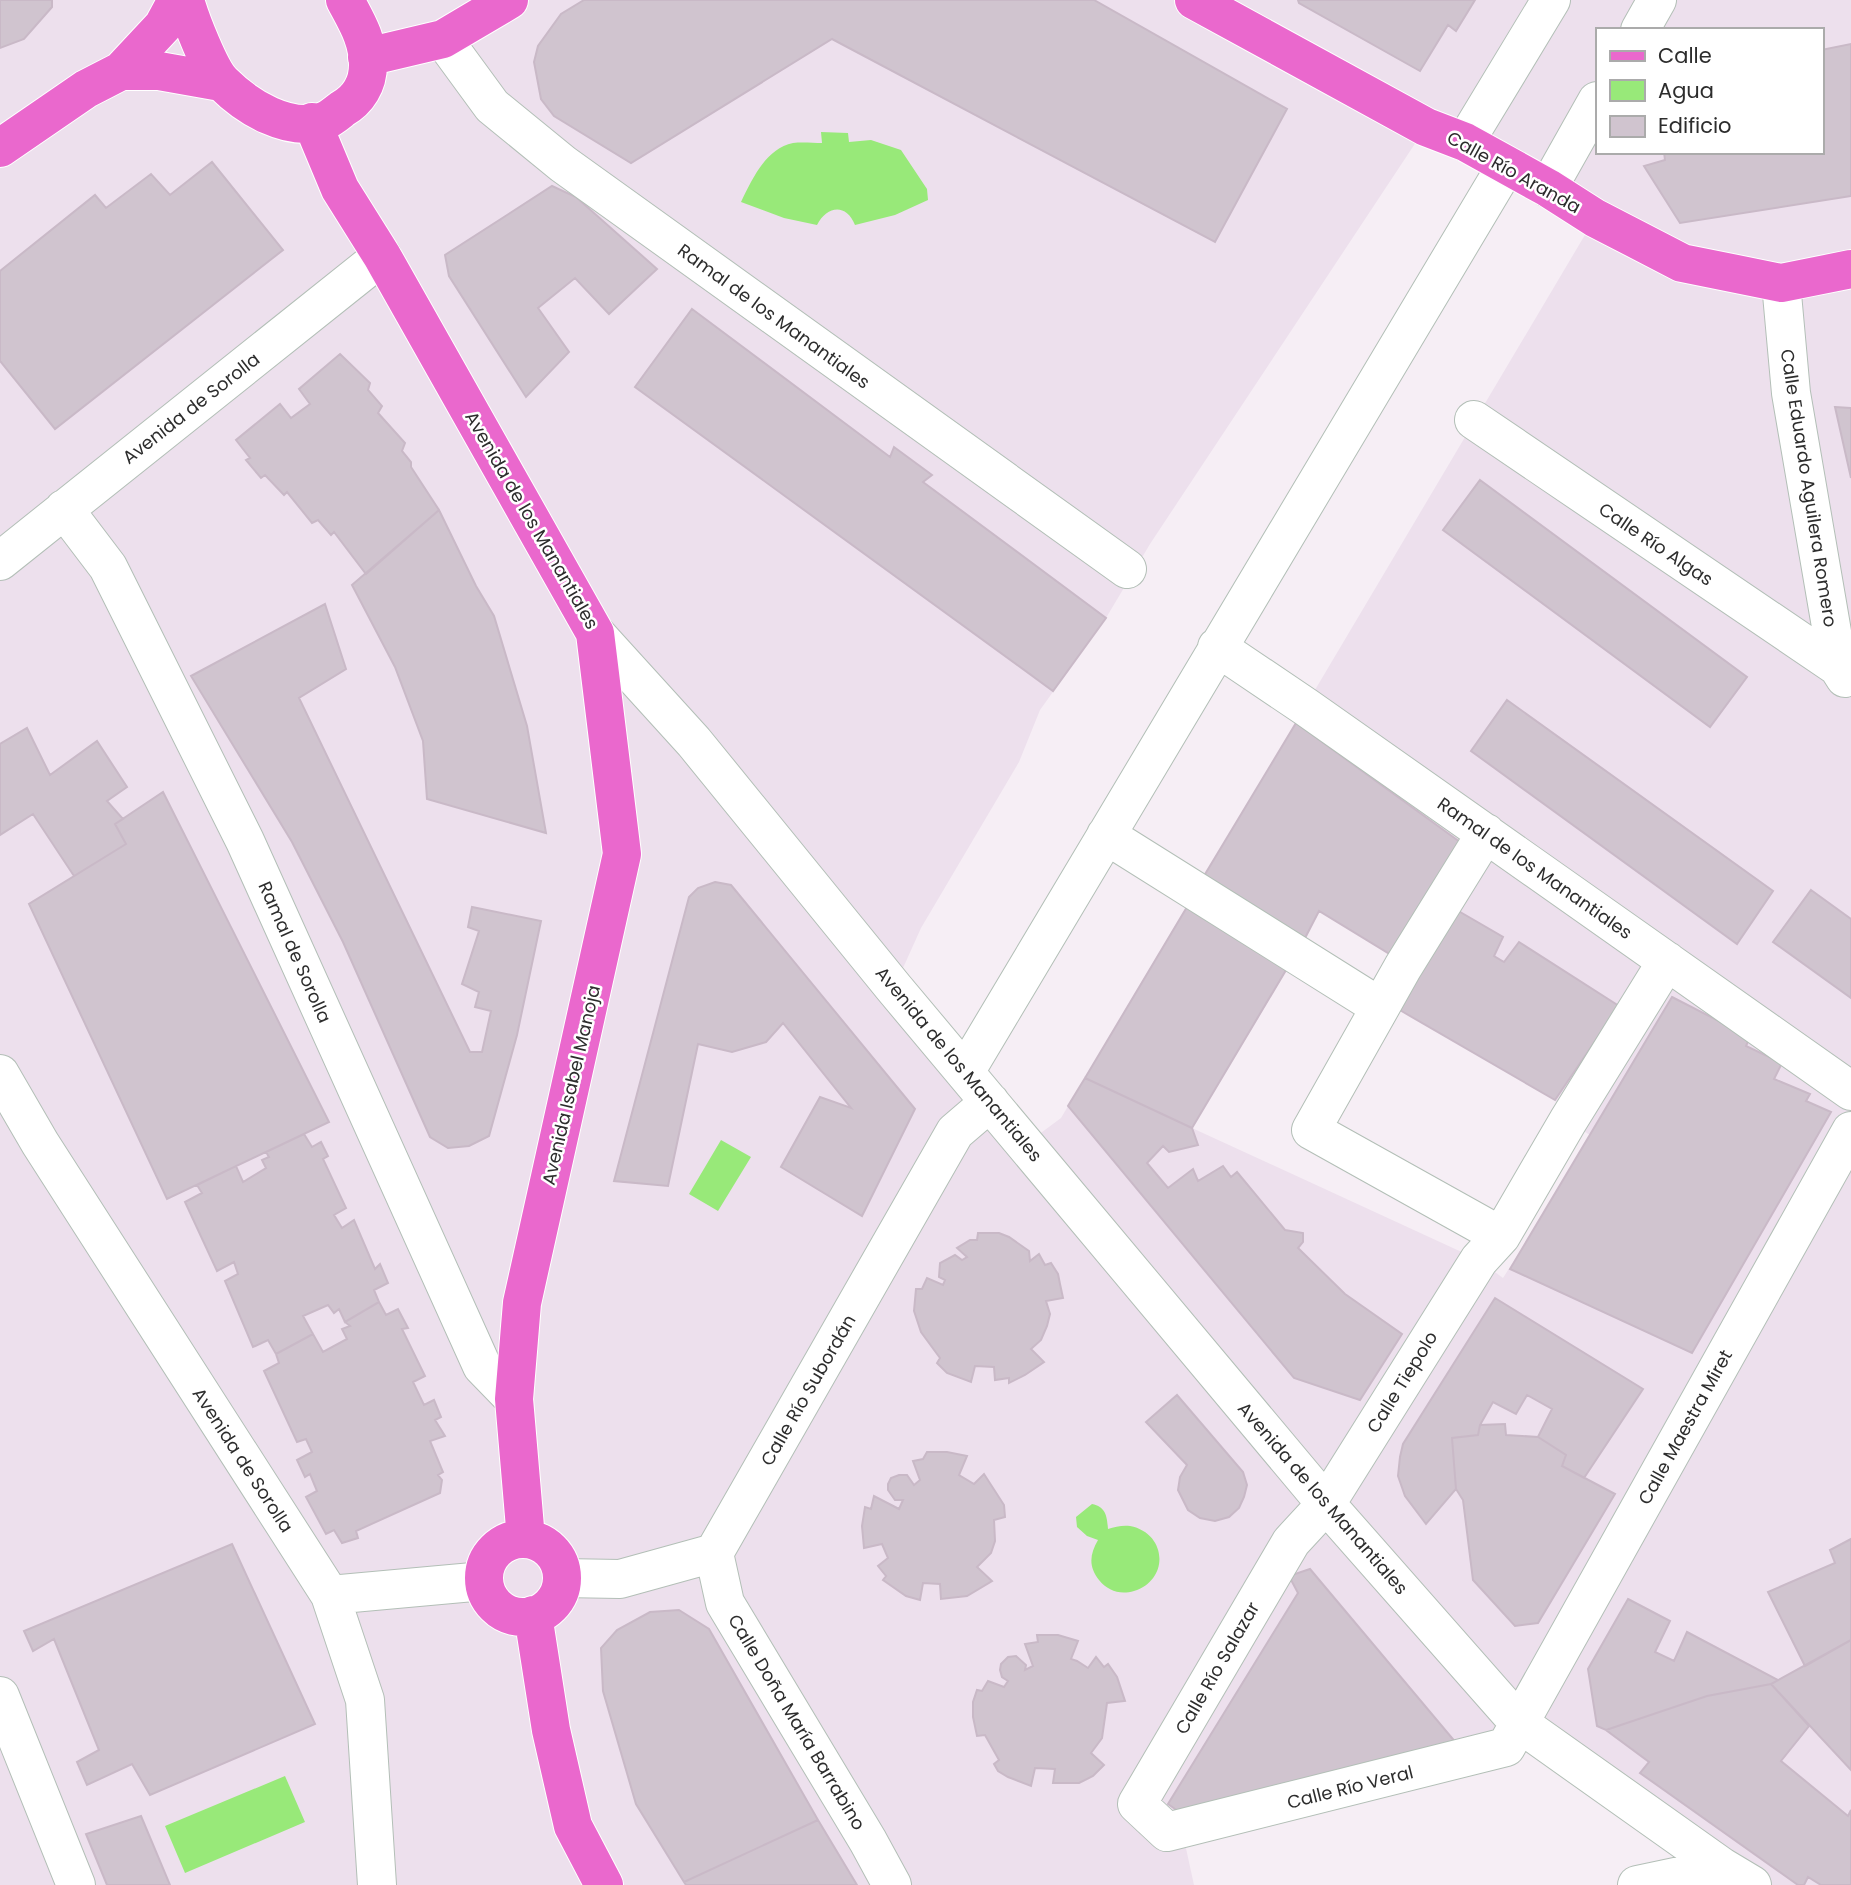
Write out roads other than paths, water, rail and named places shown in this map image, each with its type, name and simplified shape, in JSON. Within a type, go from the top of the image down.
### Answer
[{"type":"main road","points":[[0,148],[86,89],[121,71],[163,26],[177,0]]},
{"type":"main road","points":[[185,0],[190,17],[221,82]]},
{"type":"main road","points":[[121,71],[159,71],[221,82],[267,116],[301,123],[325,121],[360,95],[369,67],[357,19],[345,0]]},
{"type":"main road","points":[[367,57],[443,39],[509,0]]},
{"type":"main road","name":"Calle Río Aranda","points":[[1194,0],[1426,127],[1465,142],[1548,188],[1595,218],[1682,263],[1781,283],[1851,269]]},
{"type":"main road","name":"Avenida de los Manantiales","points":[[312,122],[340,190],[382,256],[596,633]]},
{"type":"main road","name":"Avenida Isabel Manoja","points":[[526,1539],[514,1399],[522,1303],[622,854],[596,633]]},
{"type":"main road","points":[[526,1539],[540,1543],[552,1552],[559,1564],[562,1578],[560,1590],[545,1610],[534,1615],[516,1616],[500,1610],[489,1598],[484,1581],[486,1564],[495,1550],[509,1541],[526,1539]]},
{"type":"main road","points":[[534,1615],[551,1730],[573,1826],[604,1885]]},
{"type":"street","points":[[1465,142],[1551,0]]},
{"type":"street","points":[[1641,28],[1657,0]]},
{"type":"street","name":"Ramal de los Manantiales","points":[[443,39],[492,106],[563,164],[1127,569]]},
{"type":"street","points":[[1548,188],[1596,103]]},
{"type":"street","points":[[965,1072],[1506,166]]},
{"type":"street","name":"Avenida de Sorolla","points":[[0,561],[382,256]]},
{"type":"street","name":"Calle Eduardo Aguilera Romero","points":[[1781,283],[1791,393],[1844,678]]},
{"type":"street","name":"Calle Río Algas","points":[[1474,420],[1844,678]]},
{"type":"street","name":"Ramal de Sorolla","points":[[64,509],[108,567],[245,841],[482,1366],[514,1399]]},
{"type":"street","name":"Avenida de los Manantiales","points":[[596,633],[694,742],[1326,1504],[1519,1723],[1737,1876]]},
{"type":"street","name":"Ramal de los Manantiales","points":[[1217,647],[1851,1091]]},
{"type":"street","points":[[1486,833],[1380,1007],[1311,1130],[1490,1248]]},
{"type":"street","points":[[1106,835],[1380,1007]]},
{"type":"street","name":"Calle Tiepolo","points":[[1326,1504],[1490,1248],[1667,961]]},
{"type":"street","name":"Avenida de Sorolla","points":[[0,1074],[40,1143],[330,1595],[365,1700],[377,1885]]},
{"type":"street","name":"Calle Río Subordán","points":[[714,1553],[955,1132],[990,1102]]},
{"type":"street","name":"Calle Maestra Miret","points":[[1519,1723],[1851,1131]]},
{"type":"street","name":"Calle Río Salazar","points":[[1167,1832],[1137,1804],[1291,1542],[1326,1504]]},
{"type":"street","points":[[562,1578],[620,1579],[714,1553]]},
{"type":"street","name":"Calle Doña María Barrabino","points":[[714,1553],[725,1603],[868,1840],[892,1885]]},
{"type":"street","points":[[330,1595],[484,1581]]},
{"type":"street","points":[[0,1696],[76,1885]]},
{"type":"street","name":"Calle Río Veral","points":[[1167,1832],[1506,1747],[1519,1723]]},
{"type":"street","points":[[1637,1885],[1737,1876]]},
{"type":"water","points":[[821,132],[848,133],[849,142],[871,140],[901,150],[927,189],[928,200],[895,215],[855,225],[842,210],[826,214],[817,225],[784,218],[741,202],[761,166],[775,152],[793,143],[822,143]]},
{"type":"water","points":[[721,1140],[751,1157],[718,1211],[689,1194]]},
{"type":"water","points":[[1092,1504],[1105,1513],[1108,1529],[1130,1526],[1142,1530],[1157,1547],[1158,1567],[1154,1577],[1146,1585],[1134,1591],[1119,1592],[1106,1587],[1095,1575],[1091,1560],[1098,1540],[1087,1536],[1077,1527],[1076,1517]]},
{"type":"water","points":[[285,1776],[305,1822],[185,1873],[165,1826]]}]
